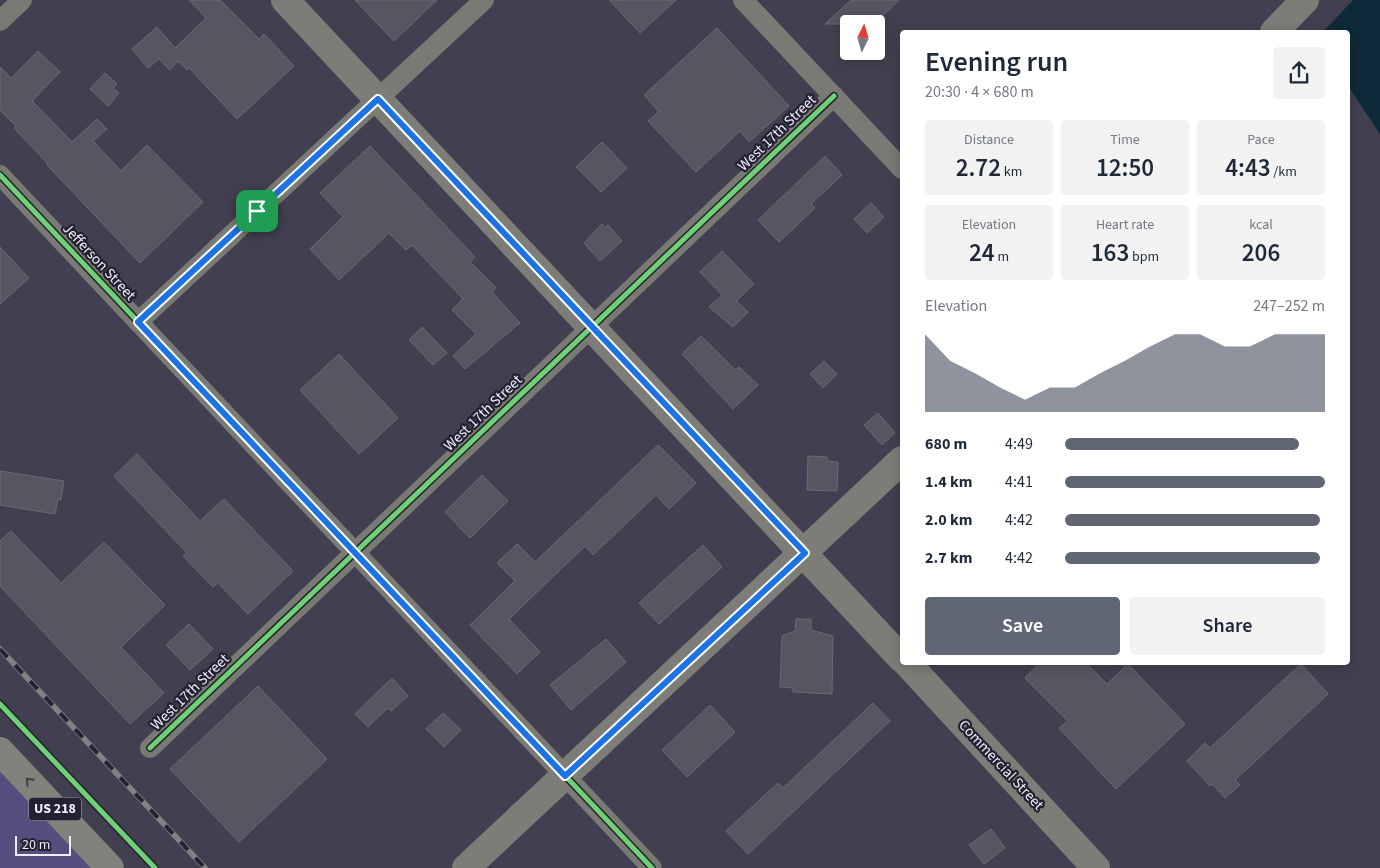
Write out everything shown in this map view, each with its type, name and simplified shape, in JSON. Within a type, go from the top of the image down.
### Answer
[{"type":"highway","name":"US 218","points":[[0,750],[110,868]]},
{"type":"street","points":[[0,21],[22,0]]},
{"type":"street","points":[[285,0],[805,553],[900,657]]},
{"type":"street","points":[[138,322],[484,0]]},
{"type":"street","points":[[743,0],[900,167]]},
{"type":"street","points":[[1276,30],[1304,0]]},
{"type":"street","name":"West 17th Street","points":[[150,748],[834,96]]},
{"type":"street","name":"Jefferson Street","points":[[0,175],[652,868]]},
{"type":"street","points":[[466,868],[805,553],[900,462]]},
{"type":"street","name":"Commercial Street","points":[[909,665],[1096,868]]},
{"type":"shaded area","points":[[0,740],[120,868],[0,868]]},
{"type":"water","points":[[1289,0],[1380,0],[1380,134],[1350,89],[1350,30],[1310,30]]},
{"type":"pier","points":[[1289,0],[1353,0],[1325,30],[1310,30]]},
{"type":"building","points":[[189,0],[220,0],[259,39],[264,34],[294,66],[237,119],[189,68],[187,70],[178,61],[170,70],[159,59],[148,68],[132,49],[157,27],[175,48],[206,18]]},
{"type":"building","points":[[355,0],[437,0],[394,41]]},
{"type":"building","points":[[609,0],[676,0],[640,33]]},
{"type":"building","points":[[851,0],[899,0],[883,15],[840,15],[840,24],[825,24]]},
{"type":"building","points":[[717,28],[789,106],[749,142],[740,131],[696,172],[648,121],[659,112],[644,95]]},
{"type":"building","points":[[38,51],[60,72],[32,101],[72,142],[97,119],[107,129],[93,141],[121,171],[147,145],[203,202],[140,263],[47,165],[14,128],[16,126],[0,110],[0,67],[11,78]]},
{"type":"building","points":[[105,73],[117,84],[113,88],[119,93],[108,106],[90,89]]},
{"type":"building","points":[[602,142],[627,168],[601,192],[576,167]]},
{"type":"building","points":[[370,146],[475,257],[470,262],[496,288],[492,292],[520,323],[465,369],[453,356],[476,334],[452,310],[463,299],[412,245],[406,250],[389,233],[339,280],[310,249],[343,217],[320,193]]},
{"type":"building","points":[[825,156],[842,175],[811,204],[815,208],[779,242],[758,220]]},
{"type":"building","points":[[871,203],[884,217],[867,233],[854,219]]},
{"type":"building","points":[[602,224],[605,228],[608,225],[622,241],[600,261],[584,243]]},
{"type":"building","points":[[0,247],[29,278],[0,304]]},
{"type":"building","points":[[722,251],[754,284],[736,301],[748,312],[733,327],[709,307],[722,295],[700,272]]},
{"type":"building","points":[[422,327],[447,353],[433,365],[409,340]]},
{"type":"building","points":[[701,336],[735,370],[739,367],[758,385],[733,409],[682,354]]},
{"type":"building","points":[[339,354],[398,418],[359,454],[300,390]]},
{"type":"building","points":[[824,361],[837,374],[823,388],[810,374]]},
{"type":"building","points":[[878,413],[895,433],[882,445],[864,425]]},
{"type":"building","points":[[658,445],[696,483],[669,509],[656,495],[593,555],[585,546],[509,619],[540,652],[517,674],[470,625],[515,581],[497,563],[517,544],[535,562]]},
{"type":"building","points":[[137,454],[200,521],[224,499],[293,571],[248,614],[218,583],[213,587],[183,556],[187,553],[114,476]]},
{"type":"building","points":[[808,456],[827,457],[827,461],[838,462],[837,491],[807,490]]},
{"type":"building","points":[[0,471],[64,481],[61,500],[58,499],[55,514],[0,505]]},
{"type":"building","points":[[482,475],[508,501],[470,538],[445,512]]},
{"type":"building","points":[[11,531],[61,583],[104,542],[165,605],[121,647],[164,693],[130,724],[0,586],[0,541]]},
{"type":"building","points":[[703,545],[722,567],[659,624],[639,603]]},
{"type":"building","points":[[796,619],[811,619],[811,630],[833,636],[832,694],[793,692],[793,688],[780,687],[782,636],[795,631]]},
{"type":"building","points":[[189,624],[213,649],[190,670],[166,645]]},
{"type":"building","points":[[606,639],[626,662],[571,710],[550,685]]},
{"type":"building","points":[[1038,665],[1088,665],[1107,684],[1129,665],[1185,724],[1116,789],[1059,728],[1068,721],[1025,678]]},
{"type":"building","points":[[1300,665],[1328,694],[1235,780],[1240,785],[1225,798],[1212,784],[1210,786],[1187,761],[1205,743],[1210,748]]},
{"type":"building","points":[[392,678],[408,696],[391,711],[388,708],[368,727],[355,714]]},
{"type":"building","points":[[258,686],[327,759],[239,842],[170,769]]},
{"type":"building","points":[[873,703],[890,721],[748,854],[726,831],[778,783],[783,788]]},
{"type":"building","points":[[710,705],[735,732],[687,777],[662,750]]},
{"type":"building","points":[[443,713],[461,730],[444,747],[426,729]]},
{"type":"building","points":[[991,829],[1005,848],[984,864],[969,845]]},
{"type":"railway","points":[[0,649],[205,868]]},
{"type":"cycle path","points":[[150,748],[834,96]]},
{"type":"cycle path","points":[[0,175],[652,868]]},
{"type":"cycle path","points":[[0,704],[155,868]]},
{"type":"route","points":[[378,99],[805,553],[565,776],[138,322],[257,211],[378,99]]}]
